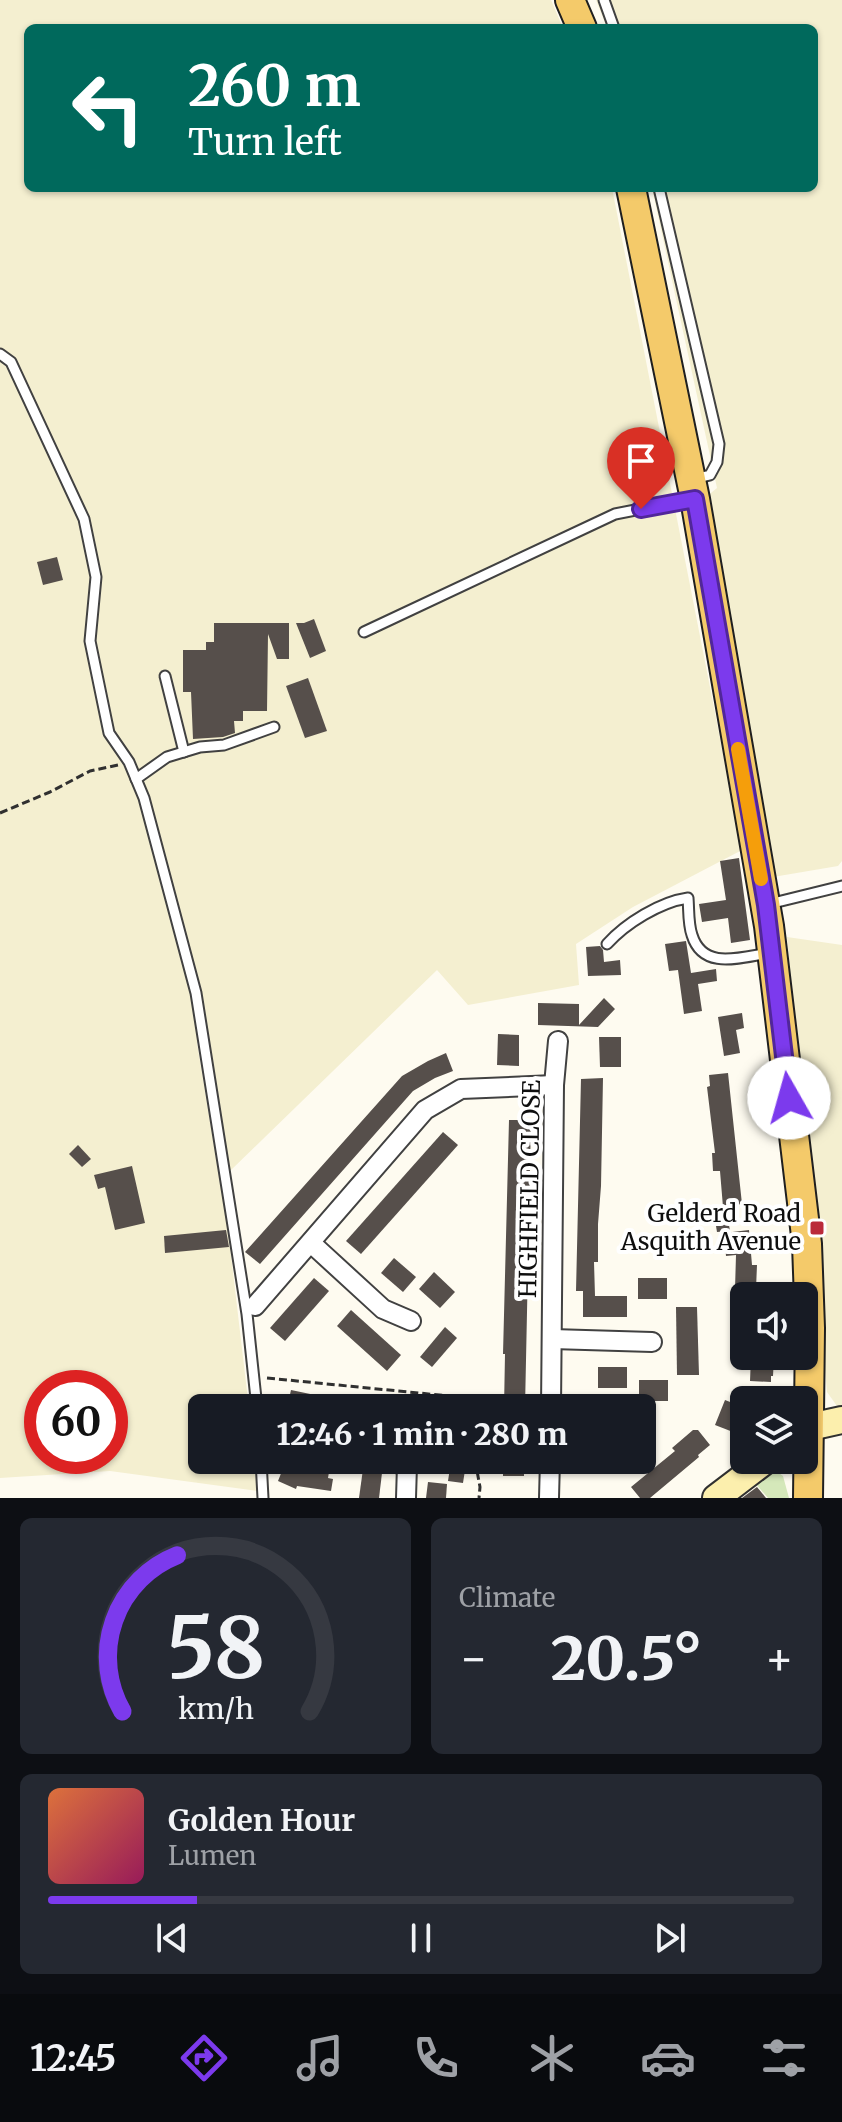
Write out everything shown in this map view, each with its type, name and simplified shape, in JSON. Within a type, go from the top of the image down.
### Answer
[{"type":"main road","points":[[570,0],[580,24]]},
{"type":"main road","points":[[632,192],[692,489],[766,905],[807,1244],[808,1386]]},
{"type":"main road","points":[[818,1427],[842,1420]]},
{"type":"main road","points":[[716,1498],[748,1474]]},
{"type":"main road","points":[[808,1474],[808,1498]]},
{"type":"street","name":"HIGHFIELD CLOSE","points":[[551,1394],[554,1085],[558,1041]]},
{"type":"street","points":[[255,1306],[425,1110],[461,1089],[554,1085]]},
{"type":"street","points":[[311,1243],[383,1309],[411,1321]]},
{"type":"street","points":[[552,1339],[652,1342]]},
{"type":"street","points":[[406,1498],[411,1474]]},
{"type":"street","points":[[549,1498],[550,1474]]},
{"type":"lane","points":[[604,0],[613,24]]},
{"type":"lane","points":[[364,632],[615,514],[692,489],[710,475],[717,462],[719,444],[660,192]]},
{"type":"lane","points":[[0,354],[11,362],[84,519],[96,577],[90,641],[109,733],[129,762],[144,798],[196,993],[247,1314],[256,1394]]},
{"type":"lane","points":[[165,676],[184,752]]},
{"type":"lane","points":[[136,779],[167,757],[200,747],[224,745],[274,727]]},
{"type":"lane","points":[[766,905],[842,886]]},
{"type":"lane","points":[[607,944],[618,931],[671,900],[688,898],[691,935],[701,952],[714,959],[734,959],[772,952]]},
{"type":"lane","points":[[262,1474],[263,1498]]},
{"type":"path","points":[[0,813],[90,771],[129,762]]},
{"type":"path","points":[[255,1377],[428,1394]]},
{"type":"path","points":[[478,1474],[479,1498]]},
{"type":"shaded area","points":[[0,0],[551,0],[561,24],[24,24],[24,192],[613,192],[742,850],[633,907],[576,944],[579,985],[468,1005],[437,970],[229,1172],[208,1041],[197,1043],[228,1230],[247,1394],[188,1394],[188,1474],[255,1474],[257,1491],[128,1473],[128,1370],[24,1370],[24,1474],[63,1474],[0,1478]]},
{"type":"shaded area","points":[[596,0],[842,0],[842,861],[838,866],[773,877],[706,497],[717,488],[653,192],[818,192],[818,24],[605,24]]},
{"type":"shaded area","points":[[787,937],[842,945],[842,1407],[837,1406],[827,1392]]},
{"type":"green space","points":[[765,1474],[780,1474],[789,1498],[768,1498],[755,1483]]},
{"type":"building","points":[[57,557],[63,580],[43,585],[37,562]]},
{"type":"building","points":[[314,619],[326,651],[310,658],[296,623]]},
{"type":"building","points":[[214,623],[289,623],[289,659],[277,659],[268,634],[267,711],[243,711],[243,721],[234,721],[235,733],[193,739],[191,692],[183,692],[183,650],[206,650],[206,642],[214,642]]},
{"type":"building","points":[[308,678],[327,731],[305,738],[286,686]]},
{"type":"building","points":[[739,858],[750,940],[731,943],[728,918],[702,922],[699,904],[726,900],[720,861]]},
{"type":"building","points":[[686,941],[691,973],[716,969],[717,981],[698,984],[702,1011],[684,1014],[678,970],[669,971],[665,944]]},
{"type":"building","points":[[600,946],[604,962],[620,960],[621,975],[588,976],[586,947]]},
{"type":"building","points":[[604,998],[615,1009],[598,1027],[538,1025],[538,1003],[579,1004],[579,1025]]},
{"type":"building","points":[[742,1013],[744,1028],[736,1030],[740,1053],[724,1056],[718,1017]]},
{"type":"building","points":[[498,1034],[519,1035],[519,1066],[497,1065]]},
{"type":"building","points":[[599,1037],[621,1037],[621,1067],[600,1067]]},
{"type":"building","points":[[446,1053],[453,1071],[413,1091],[260,1264],[245,1252],[402,1076]]},
{"type":"building","points":[[728,1073],[742,1204],[723,1207],[720,1171],[713,1171],[712,1153],[715,1153],[707,1087],[710,1086],[709,1075]]},
{"type":"building","points":[[603,1078],[595,1296],[627,1296],[627,1317],[583,1317],[583,1291],[576,1291],[581,1079]]},
{"type":"building","points":[[509,1120],[531,1120],[525,1394],[504,1394]]},
{"type":"building","points":[[443,1132],[458,1145],[361,1254],[346,1241]]},
{"type":"building","points":[[78,1145],[91,1159],[82,1167],[69,1154]]},
{"type":"building","points":[[132,1166],[145,1223],[115,1230],[105,1187],[98,1189],[94,1175]]},
{"type":"building","points":[[728,1219],[730,1231],[717,1232],[715,1220]]},
{"type":"building","points":[[226,1230],[229,1247],[165,1253],[164,1236]]},
{"type":"building","points":[[749,1230],[752,1265],[757,1265],[756,1282],[735,1282],[736,1255],[726,1256],[724,1233]]},
{"type":"building","points":[[394,1258],[416,1277],[403,1292],[381,1273]]},
{"type":"building","points":[[434,1272],[455,1292],[440,1308],[419,1289]]},
{"type":"building","points":[[314,1278],[329,1291],[285,1341],[270,1328]]},
{"type":"building","points":[[638,1278],[667,1278],[667,1299],[638,1299]]},
{"type":"building","points":[[676,1307],[697,1307],[699,1375],[677,1375]]},
{"type":"building","points":[[351,1310],[401,1355],[387,1371],[337,1326]]},
{"type":"building","points":[[445,1327],[457,1338],[432,1367],[420,1357]]},
{"type":"building","points":[[598,1367],[627,1367],[627,1388],[598,1388]]},
{"type":"building","points":[[750,1370],[773,1370],[771,1382],[750,1381]]},
{"type":"building","points":[[639,1380],[668,1380],[668,1401],[656,1401],[656,1394],[639,1394]]},
{"type":"building","points":[[291,1390],[310,1394],[290,1394]]},
{"type":"building","points":[[725,1400],[730,1402],[730,1431],[715,1425]]},
{"type":"building","points":[[693,1430],[698,1430],[710,1445],[650,1498],[640,1498],[631,1487],[647,1474],[656,1474],[656,1467],[675,1451],[672,1448]]},
{"type":"building","points":[[281,1474],[329,1474],[328,1478],[333,1479],[331,1491],[297,1486],[296,1489],[278,1481]]},
{"type":"building","points":[[362,1474],[382,1474],[379,1498],[359,1498]]},
{"type":"building","points":[[449,1474],[464,1474],[463,1483],[448,1481]]},
{"type":"building","points":[[503,1474],[524,1474],[524,1476]]},
{"type":"building","points":[[428,1482],[447,1484],[446,1498],[426,1498]]},
{"type":"building","points":[[757,1487],[766,1498],[742,1498]]},
{"type":"slow traffic","points":[[738,749],[761,879]]},
{"type":"place","name":"Gelderd Road Asquith Avenue","points":[[817,1228]]},
{"type":"route","points":[[641,509],[695,499],[766,905],[789,1098]]}]
